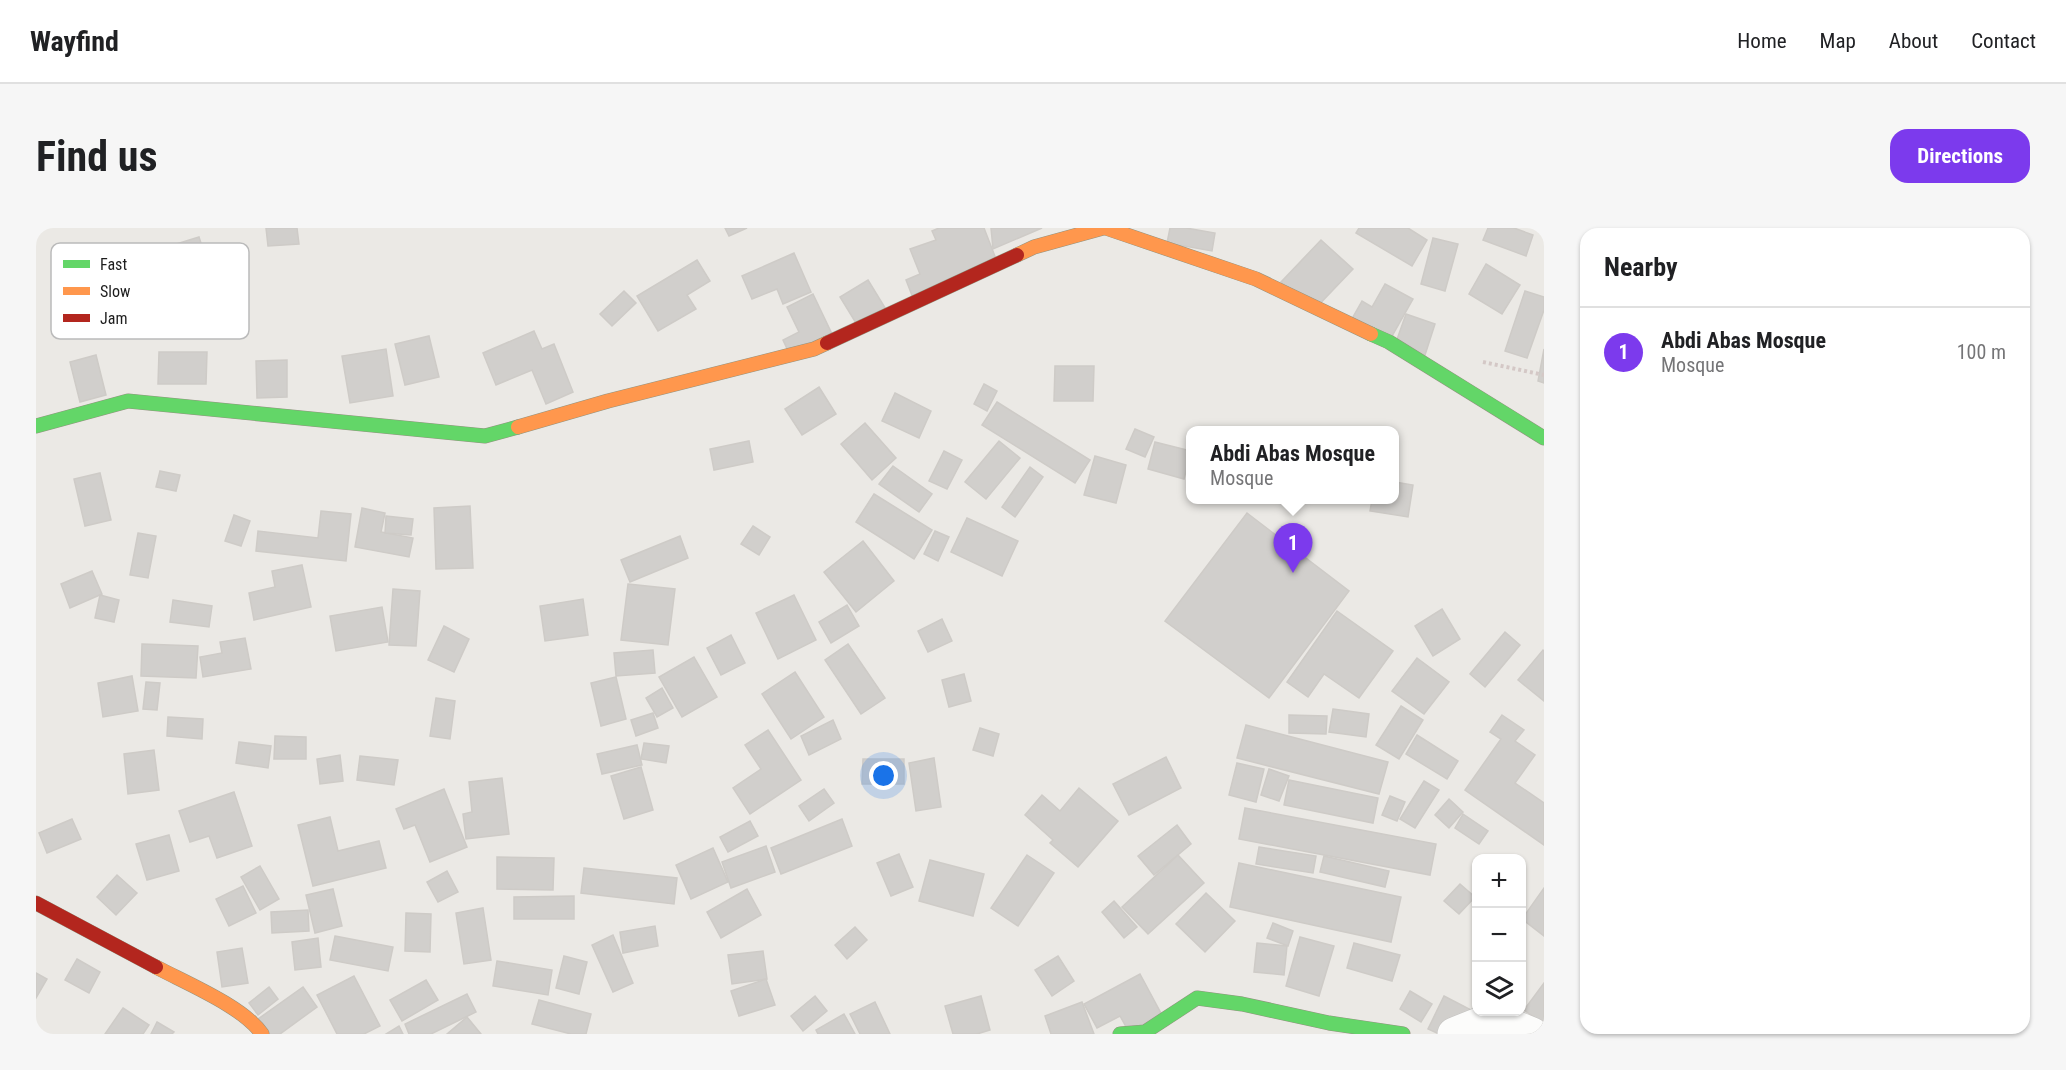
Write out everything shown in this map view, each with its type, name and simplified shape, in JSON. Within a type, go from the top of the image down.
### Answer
[{"type":"street","points":[[36,426],[128,401],[485,436],[608,401],[814,349],[1034,247],[1105,228],[1256,279],[1389,342],[1544,438]]},
{"type":"street","points":[[36,903],[226,1004],[256,1025],[262,1034]]},
{"type":"street","points":[[1120,1034],[1145,1032],[1197,998],[1242,1004],[1329,1023],[1403,1034]]},
{"type":"street","points":[[1454,1034],[1494,1018],[1532,1034]]},
{"type":"building","points":[[266,228],[297,228],[299,244],[268,246]]},
{"type":"building","points":[[725,228],[747,228],[729,236]]},
{"type":"building","points":[[939,228],[984,228],[996,259],[913,298],[906,280],[920,274],[910,249],[936,240],[932,231]]},
{"type":"building","points":[[991,228],[1042,228],[993,249]]},
{"type":"building","points":[[1170,228],[1215,233],[1212,251],[1167,243]]},
{"type":"building","points":[[1359,228],[1408,228],[1427,240],[1412,266],[1356,233]]},
{"type":"building","points":[[1488,228],[1514,228],[1533,235],[1526,256],[1483,240]]},
{"type":"building","points":[[199,237],[201,243],[180,243]]},
{"type":"building","points":[[1433,238],[1458,244],[1445,291],[1421,284]]},
{"type":"building","points":[[1321,240],[1353,269],[1312,312],[1281,282]]},
{"type":"building","points":[[794,253],[811,292],[783,304],[777,289],[752,299],[742,276]]},
{"type":"building","points":[[697,260],[710,281],[687,295],[696,309],[658,331],[637,296]]},
{"type":"building","points":[[1486,264],[1520,285],[1502,314],[1469,294]]},
{"type":"building","points":[[868,280],[887,311],[859,328],[840,297]]},
{"type":"building","points":[[1385,284],[1413,299],[1387,345],[1349,324],[1362,301],[1372,307]]},
{"type":"building","points":[[624,291],[636,303],[612,326],[600,314]]},
{"type":"building","points":[[1525,291],[1544,297],[1544,310],[1527,358],[1505,351]]},
{"type":"building","points":[[813,294],[832,334],[790,355],[783,340],[799,332],[787,307]]},
{"type":"building","points":[[1406,314],[1435,324],[1425,355],[1395,345]]},
{"type":"building","points":[[534,331],[542,349],[554,344],[573,392],[546,404],[532,370],[496,385],[483,353]]},
{"type":"building","points":[[429,336],[439,377],[405,385],[395,344]]},
{"type":"building","points":[[386,349],[393,396],[350,403],[342,356]]},
{"type":"building","points":[[1544,349],[1544,383],[1538,381]]},
{"type":"building","points":[[159,352],[207,352],[206,384],[158,384]]},
{"type":"building","points":[[96,355],[106,395],[80,402],[70,362]]},
{"type":"building","points":[[287,360],[287,397],[257,398],[256,361]]},
{"type":"building","points":[[1055,366],[1094,366],[1093,401],[1054,401]]},
{"type":"building","points":[[984,384],[997,391],[987,411],[974,404]]},
{"type":"building","points":[[819,387],[836,414],[802,435],[785,409]]},
{"type":"building","points":[[895,393],[931,411],[919,438],[882,421]]},
{"type":"building","points":[[997,402],[1090,460],[1075,483],[982,425]]},
{"type":"building","points":[[865,423],[896,458],[872,480],[841,444]]},
{"type":"building","points":[[1135,429],[1154,437],[1145,457],[1126,449]]},
{"type":"building","points":[[749,441],[753,462],[714,470],[710,449]]},
{"type":"building","points":[[999,441],[1020,458],[986,499],[965,482]]},
{"type":"building","points":[[1155,442],[1186,450],[1184,479],[1148,469]]},
{"type":"building","points":[[944,451],[962,460],[947,489],[929,481]]},
{"type":"building","points":[[1095,456],[1126,465],[1116,503],[1084,495]]},
{"type":"building","points":[[893,466],[932,494],[919,512],[879,484]]},
{"type":"building","points":[[1030,467],[1043,477],[1015,517],[1002,507]]},
{"type":"building","points":[[160,471],[180,475],[176,491],[156,487]]},
{"type":"building","points":[[100,473],[111,520],[85,526],[74,479]]},
{"type":"building","points":[[1399,483],[1413,485],[1408,517],[1370,511],[1371,504],[1399,504]]},
{"type":"building","points":[[874,494],[932,530],[914,559],[856,522]]},
{"type":"building","points":[[470,506],[473,568],[436,569],[434,508]]},
{"type":"building","points":[[362,508],[385,513],[381,532],[413,538],[409,557],[355,547]]},
{"type":"building","points":[[321,511],[351,514],[346,561],[256,551],[258,531],[318,538]]},
{"type":"building","points":[[1247,513],[1349,591],[1269,698],[1165,621]]},
{"type":"building","points":[[234,515],[250,521],[241,546],[225,541]]},
{"type":"building","points":[[386,516],[413,519],[411,535],[385,533]]},
{"type":"building","points":[[967,518],[1018,541],[1002,576],[951,552]]},
{"type":"building","points":[[753,526],[770,537],[759,555],[741,544]]},
{"type":"building","points":[[935,531],[949,537],[938,561],[924,554]]},
{"type":"building","points":[[138,533],[156,536],[148,578],[130,575]]},
{"type":"building","points":[[680,536],[688,558],[630,582],[621,560]]},
{"type":"building","points":[[863,541],[894,581],[856,612],[824,572]]},
{"type":"building","points":[[302,565],[311,607],[254,620],[249,593],[275,587],[272,571]]},
{"type":"building","points":[[92,571],[102,594],[70,608],[61,584]]},
{"type":"building","points":[[628,584],[675,589],[668,645],[621,640]]},
{"type":"building","points":[[393,589],[420,591],[416,646],[389,645]]},
{"type":"building","points":[[100,595],[119,600],[114,622],[95,618]]},
{"type":"building","points":[[794,595],[816,640],[778,659],[756,613]]},
{"type":"building","points":[[583,599],[588,635],[545,641],[540,606]]},
{"type":"building","points":[[173,600],[212,606],[209,627],[170,622]]},
{"type":"building","points":[[847,605],[859,626],[831,643],[819,622]]},
{"type":"building","points":[[382,607],[388,642],[336,651],[330,616]]},
{"type":"building","points":[[1442,609],[1460,639],[1433,656],[1415,626]]},
{"type":"building","points":[[1337,611],[1393,651],[1359,698],[1324,674],[1308,697],[1287,682]]},
{"type":"building","points":[[942,619],[952,641],[928,652],[918,631]]},
{"type":"building","points":[[444,626],[469,639],[454,672],[428,660]]},
{"type":"building","points":[[1505,632],[1520,645],[1485,687],[1470,674]]},
{"type":"building","points":[[731,635],[745,663],[721,675],[707,648]]},
{"type":"building","points":[[245,638],[251,669],[203,677],[200,657],[222,653],[220,642]]},
{"type":"building","points":[[142,644],[198,646],[196,678],[141,676]]},
{"type":"building","points":[[848,644],[885,698],[861,714],[825,660]]},
{"type":"building","points":[[653,650],[655,673],[616,676],[614,653]]},
{"type":"building","points":[[1544,651],[1544,701],[1518,680]]},
{"type":"building","points":[[694,657],[717,697],[682,717],[659,677]]},
{"type":"building","points":[[1417,658],[1449,682],[1424,714],[1392,691]]},
{"type":"building","points":[[795,672],[824,717],[791,739],[762,694]]},
{"type":"building","points":[[964,674],[971,701],[949,707],[942,680]]},
{"type":"building","points":[[132,676],[138,711],[103,717],[98,683]]},
{"type":"building","points":[[616,677],[626,719],[601,726],[591,683]]},
{"type":"building","points":[[146,682],[160,683],[157,710],[143,709]]},
{"type":"building","points":[[662,688],[673,708],[657,717],[646,698]]},
{"type":"building","points":[[436,698],[455,701],[450,739],[430,736]]},
{"type":"building","points":[[1401,706],[1423,720],[1399,759],[1376,745]]},
{"type":"building","points":[[1333,709],[1369,714],[1366,737],[1329,732]]},
{"type":"building","points":[[653,713],[658,728],[636,736],[631,720]]},
{"type":"building","points":[[1289,715],[1327,716],[1326,734],[1289,733]]},
{"type":"building","points":[[1502,715],[1524,730],[1515,741],[1535,755],[1515,783],[1544,803],[1544,845],[1465,790],[1501,739],[1490,732]]},
{"type":"building","points":[[168,717],[203,719],[202,739],[167,736]]},
{"type":"building","points":[[833,720],[841,739],[809,755],[801,736]]},
{"type":"building","points":[[1246,725],[1388,762],[1379,794],[1237,758]]},
{"type":"building","points":[[980,728],[999,734],[993,756],[973,750]]},
{"type":"building","points":[[768,730],[801,780],[750,814],[733,788],[761,769],[745,745]]},
{"type":"building","points":[[1417,735],[1458,761],[1447,779],[1406,754]]},
{"type":"building","points":[[275,736],[306,737],[306,759],[274,759]]},
{"type":"building","points":[[239,742],[271,746],[268,768],[236,763]]},
{"type":"building","points":[[644,743],[669,746],[666,763],[641,759]]},
{"type":"building","points":[[637,745],[642,765],[602,774],[597,754]]},
{"type":"building","points":[[154,750],[159,790],[128,794],[124,754]]},
{"type":"building","points":[[340,755],[343,781],[320,784],[317,759]]},
{"type":"building","points":[[360,756],[398,760],[394,785],[357,780]]},
{"type":"building","points":[[1166,757],[1181,788],[1129,815],[1113,784]]},
{"type":"building","points":[[934,758],[941,807],[916,811],[909,763]]},
{"type":"building","points":[[863,759],[904,759],[904,784],[862,784]]},
{"type":"building","points":[[1237,763],[1264,769],[1256,802],[1229,795]]},
{"type":"building","points":[[641,767],[653,810],[624,819],[611,776]]},
{"type":"building","points":[[1269,769],[1289,776],[1279,801],[1261,795]]},
{"type":"building","points":[[502,778],[509,834],[466,839],[463,814],[472,812],[469,782]]},
{"type":"building","points":[[1289,780],[1378,798],[1373,823],[1284,805]]},
{"type":"building","points":[[1424,781],[1439,790],[1415,828],[1400,819]]},
{"type":"building","points":[[1079,788],[1118,821],[1078,867],[1050,843],[1053,840],[1025,815],[1042,795],[1060,811]]},
{"type":"building","points":[[444,789],[467,847],[430,862],[415,825],[404,829],[396,809]]},
{"type":"building","points":[[824,789],[834,803],[809,821],[799,806]]},
{"type":"building","points":[[234,792],[252,846],[217,858],[209,836],[190,842],[179,811]]},
{"type":"building","points":[[1390,796],[1405,802],[1397,821],[1382,815]]},
{"type":"building","points":[[1449,799],[1463,812],[1449,828],[1435,815]]},
{"type":"building","points":[[1245,808],[1436,844],[1430,875],[1239,839]]},
{"type":"building","points":[[1463,814],[1488,831],[1479,844],[1455,828]]},
{"type":"building","points":[[330,817],[338,851],[379,841],[386,868],[313,886],[298,825]]},
{"type":"building","points":[[72,819],[81,839],[47,853],[39,833]]},
{"type":"building","points":[[842,819],[852,846],[781,874],[771,848]]},
{"type":"building","points":[[750,821],[758,836],[728,852],[720,837]]},
{"type":"building","points":[[1177,825],[1191,844],[1154,875],[1138,856]]},
{"type":"building","points":[[169,835],[179,871],[147,880],[136,844]]},
{"type":"building","points":[[766,846],[775,872],[731,888],[722,862]]},
{"type":"building","points":[[1259,847],[1316,856],[1313,873],[1256,864]]},
{"type":"building","points":[[713,848],[728,882],[691,899],[676,865]]},
{"type":"building","points":[[899,854],[913,887],[891,896],[877,863]]},
{"type":"building","points":[[1027,855],[1054,873],[1018,926],[991,908]]},
{"type":"building","points":[[1178,855],[1204,883],[1148,934],[1122,907]]},
{"type":"building","points":[[1324,856],[1389,871],[1385,887],[1320,872]]},
{"type":"building","points":[[497,857],[554,858],[553,890],[497,889]]},
{"type":"building","points":[[930,860],[984,874],[973,916],[919,901]]},
{"type":"building","points":[[1239,863],[1401,897],[1391,942],[1230,907]]},
{"type":"building","points":[[260,866],[279,899],[260,910],[241,877]]},
{"type":"building","points":[[584,868],[677,878],[674,904],[581,893]]},
{"type":"building","points":[[447,871],[458,892],[438,902],[427,882]]},
{"type":"building","points":[[117,875],[137,893],[116,915],[97,897]]},
{"type":"building","points":[[1460,884],[1472,894],[1472,900],[1459,914],[1444,901]]},
{"type":"building","points":[[243,886],[256,913],[229,926],[216,899]]},
{"type":"building","points":[[1544,888],[1544,936],[1526,922],[1526,913]]},
{"type":"building","points":[[333,889],[342,926],[315,933],[306,895]]},
{"type":"building","points":[[747,889],[761,915],[721,938],[707,912]]},
{"type":"building","points":[[1206,893],[1235,921],[1205,952],[1176,924]]},
{"type":"building","points":[[574,896],[574,919],[514,919],[514,897]]},
{"type":"building","points":[[1114,901],[1137,927],[1124,938],[1102,912]]},
{"type":"building","points":[[483,908],[491,960],[464,964],[456,913]]},
{"type":"building","points":[[308,910],[309,931],[272,933],[271,912]]},
{"type":"building","points":[[406,913],[431,914],[430,952],[405,951]]},
{"type":"building","points":[[1273,923],[1293,931],[1288,946],[1267,938]]},
{"type":"building","points":[[655,926],[658,946],[623,953],[620,932]]},
{"type":"building","points":[[855,927],[867,940],[847,959],[835,945]]},
{"type":"building","points":[[613,935],[633,983],[613,992],[592,945]]},
{"type":"building","points":[[335,936],[393,947],[388,971],[330,960]]},
{"type":"building","points":[[1300,937],[1334,946],[1319,996],[1286,986]]},
{"type":"building","points":[[318,938],[321,967],[295,970],[292,942]]},
{"type":"building","points":[[1257,943],[1287,946],[1284,975],[1254,972]]},
{"type":"building","points":[[1354,943],[1400,955],[1392,981],[1347,968]]},
{"type":"building","points":[[242,948],[248,983],[222,987],[217,952]]},
{"type":"building","points":[[763,951],[767,979],[732,984],[728,955]]},
{"type":"building","points":[[564,956],[587,962],[579,994],[556,988]]},
{"type":"building","points":[[1058,956],[1074,981],[1052,996],[1035,970]]},
{"type":"building","points":[[77,959],[100,972],[89,993],[65,980]]},
{"type":"building","points":[[497,961],[552,970],[548,995],[493,986]]},
{"type":"building","points":[[36,973],[47,979],[36,998]]},
{"type":"building","points":[[1140,974],[1163,1017],[1130,1034],[1120,1016],[1097,1028],[1084,1004]]},
{"type":"building","points":[[354,976],[380,1026],[364,1034],[337,1034],[317,995]]},
{"type":"building","points":[[766,979],[775,1005],[739,1016],[731,991]]},
{"type":"building","points":[[426,980],[438,1000],[402,1021],[390,1000]]},
{"type":"building","points":[[1544,983],[1544,1024],[1526,1011],[1526,1007]]},
{"type":"building","points":[[269,987],[278,999],[258,1015],[249,1003]]},
{"type":"building","points":[[303,987],[317,1007],[280,1034],[269,1034],[258,1019]]},
{"type":"building","points":[[1410,991],[1432,1004],[1421,1022],[1400,1009]]},
{"type":"building","points":[[467,994],[476,1012],[431,1034],[409,1034],[405,1024]]},
{"type":"building","points":[[815,996],[827,1011],[803,1031],[791,1016]]},
{"type":"building","points":[[981,996],[990,1030],[977,1034],[953,1034],[945,1006]]},
{"type":"building","points":[[1444,996],[1472,1010],[1472,1014],[1439,1034],[1428,1029]]},
{"type":"building","points":[[539,1000],[591,1014],[586,1034],[571,1034],[532,1024]]},
{"type":"building","points":[[875,1002],[890,1034],[860,1034],[850,1014]]},
{"type":"building","points":[[1082,1002],[1094,1034],[1051,1034],[1045,1016]]},
{"type":"building","points":[[123,1008],[149,1025],[143,1034],[105,1034]]},
{"type":"building","points":[[844,1014],[855,1034],[818,1034],[816,1030]]},
{"type":"building","points":[[467,1017],[481,1034],[447,1034]]},
{"type":"building","points":[[157,1022],[174,1032],[172,1034],[151,1034]]},
{"type":"building","points":[[399,1026],[403,1034],[386,1034]]},
{"type":"traffic: fast","points":[[1371,334],[1389,342],[1544,438]]},
{"type":"traffic: fast","points":[[36,426],[128,401],[485,436],[518,427]]},
{"type":"traffic: fast","points":[[1120,1034],[1145,1032],[1197,998],[1242,1004],[1329,1023],[1403,1034]]},
{"type":"traffic: slow","points":[[1017,255],[1034,247],[1103,228]]},
{"type":"traffic: slow","points":[[1106,228],[1256,279],[1371,334]]},
{"type":"traffic: slow","points":[[518,427],[608,401],[814,349],[827,343]]},
{"type":"traffic: slow","points":[[156,967],[228,1005],[254,1024],[262,1034]]},
{"type":"traffic: jam","points":[[827,343],[1017,255]]},
{"type":"traffic: jam","points":[[36,903],[156,967]]},
{"type":"place","name":"Abdi Abas Mosque","points":[[1293,573]]}]
